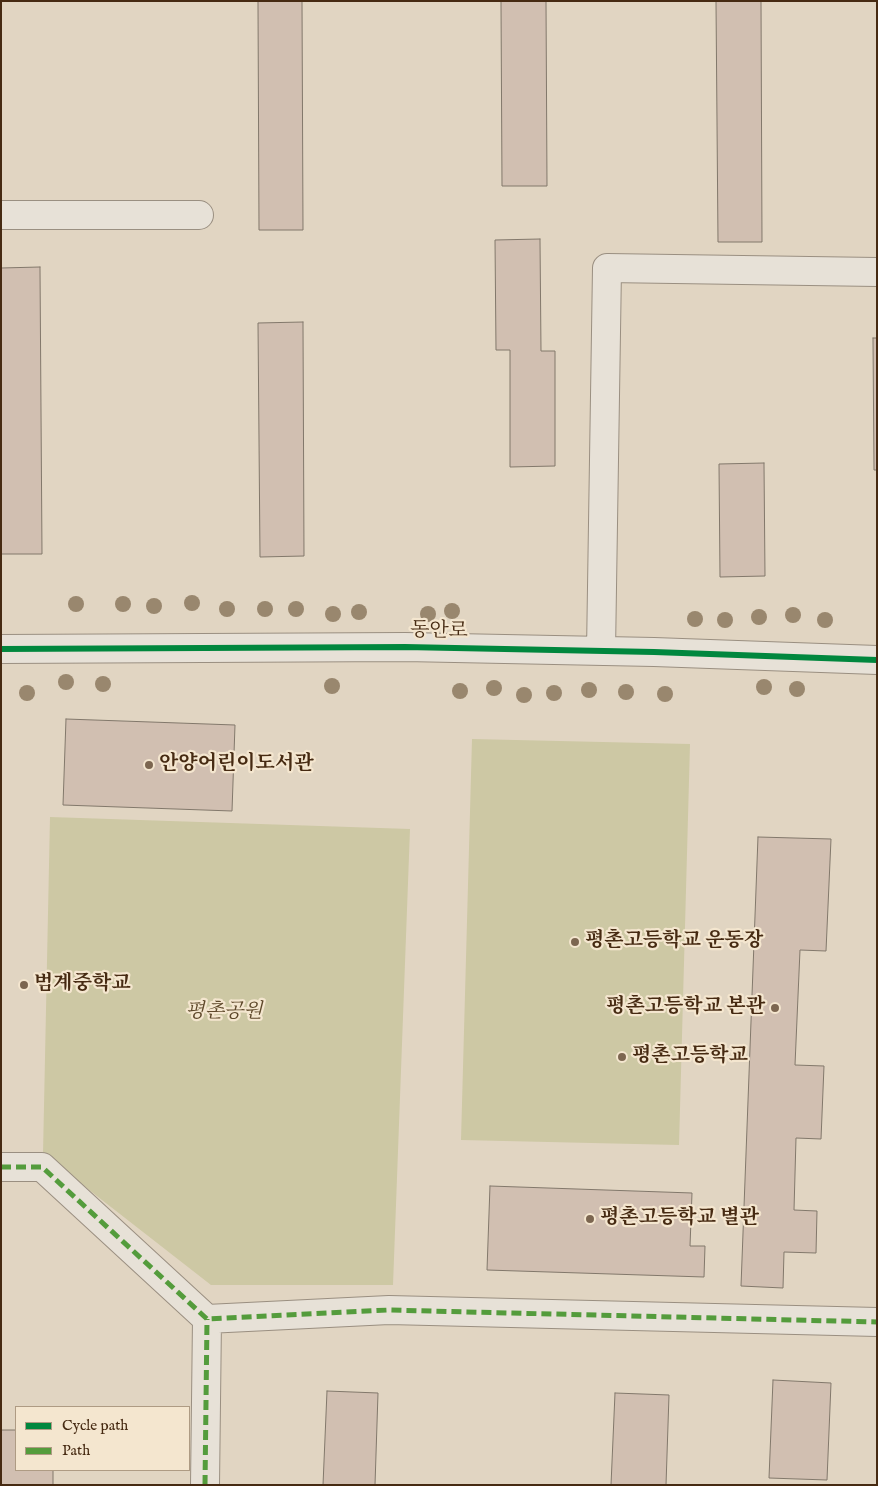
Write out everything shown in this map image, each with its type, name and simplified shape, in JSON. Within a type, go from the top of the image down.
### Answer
[{"type":"street","points":[[1,216],[199,215]]},
{"type":"street","points":[[601,651],[606,268],[877,272]]},
{"type":"street","name":"동안로","points":[[1,649],[405,647],[877,660]]},
{"type":"street","points":[[1,1167],[42,1167],[207,1319],[389,1310],[877,1322]]},
{"type":"street","points":[[205,1485],[207,1319]]},
{"type":"green space","name":"평촌고등학교 운동장","points":[[472,739],[690,744],[679,1145],[461,1140]]},
{"type":"green space","name":"평촌공원","points":[[50,817],[410,829],[393,1285],[211,1285],[43,1154]]},
{"type":"building","points":[[258,1],[302,1],[303,230],[259,230]]},
{"type":"building","points":[[501,1],[546,1],[547,186],[502,186]]},
{"type":"building","points":[[716,1],[761,1],[762,242],[718,242]]},
{"type":"building","points":[[540,239],[541,351],[555,351],[555,466],[510,467],[510,350],[496,350],[495,240]]},
{"type":"building","points":[[40,267],[42,554],[1,554],[1,268]]},
{"type":"building","points":[[303,322],[304,556],[260,557],[258,323]]},
{"type":"building","points":[[873,338],[877,338],[877,470],[874,470]]},
{"type":"building","points":[[764,463],[765,576],[720,577],[719,464]]},
{"type":"building","name":"안양어린이도서관","points":[[66,719],[235,725],[232,811],[63,805]]},
{"type":"building","name":"평촌고등학교 본관","points":[[758,837],[831,839],[826,951],[800,950],[795,1065],[824,1066],[821,1139],[796,1138],[794,1210],[817,1211],[816,1253],[784,1252],[783,1288],[741,1286]]},
{"type":"building","name":"평촌고등학교 별관","points":[[490,1186],[692,1193],[690,1246],[705,1246],[704,1277],[487,1270]]},
{"type":"building","points":[[773,1380],[831,1383],[827,1480],[769,1478]]},
{"type":"building","points":[[327,1391],[378,1393],[375,1485],[323,1485]]},
{"type":"building","points":[[615,1393],[669,1395],[666,1485],[611,1485]]},
{"type":"building","points":[[1,1430],[15,1430],[15,1471],[53,1471],[53,1485],[1,1485]]},
{"type":"marked path","points":[[1,1167],[42,1167],[207,1319],[389,1310],[877,1322]]},
{"type":"marked path","points":[[205,1485],[207,1319]]},
{"type":"cycle path","points":[[1,649],[405,647],[654,652],[877,660]]},
{"type":"place","name":"안양어린이도서관","points":[[149,765]]},
{"type":"place","name":"평촌고등학교 운동장","points":[[575,942]]},
{"type":"place","name":"범계중학교","points":[[24,985]]},
{"type":"place","name":"평촌고등학교 본관","points":[[775,1008]]},
{"type":"place","name":"평촌고등학교","points":[[622,1057]]},
{"type":"place","name":"평촌고등학교 별관","points":[[590,1219]]}]
